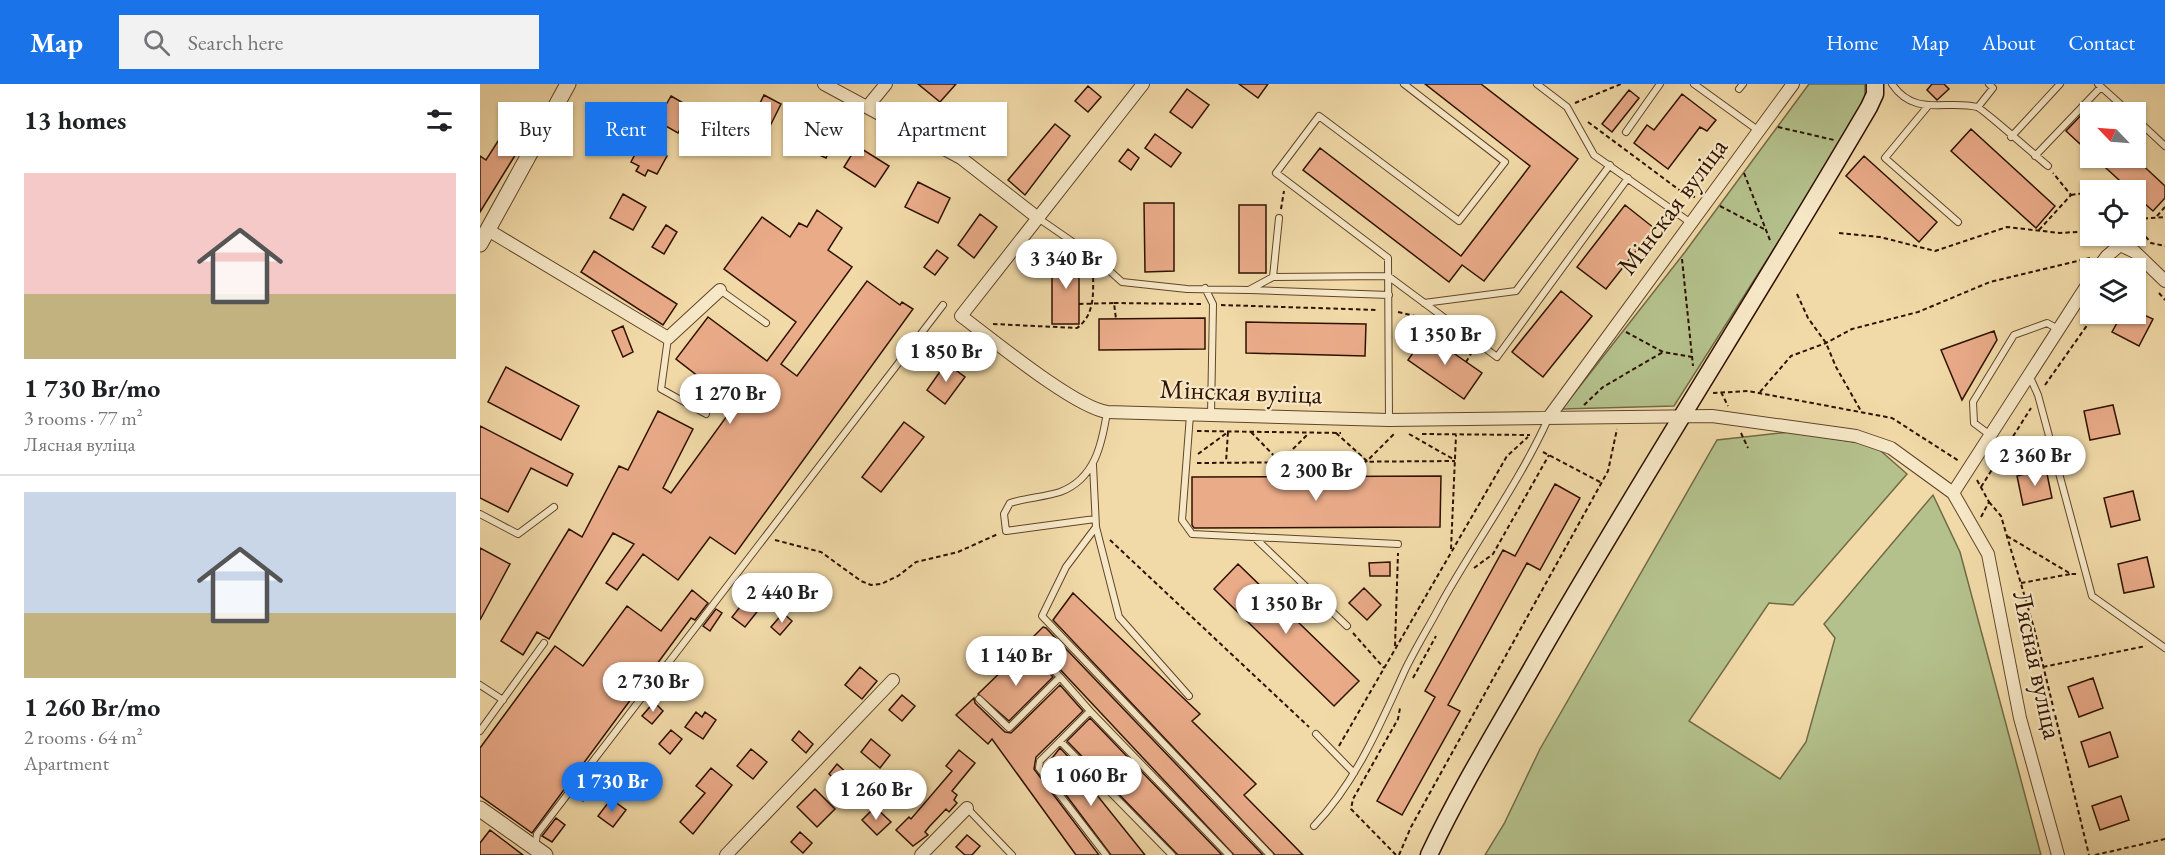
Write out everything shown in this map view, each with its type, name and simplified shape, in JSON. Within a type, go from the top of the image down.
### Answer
[{"type":"main road","points":[[1429,855],[1472,774],[1605,542],[1778,262],[1848,144],[1875,89]]},
{"type":"street","points":[[480,244],[568,84]]},
{"type":"street","points":[[824,84],[961,158],[1038,218]]},
{"type":"street","points":[[868,106],[886,84]]},
{"type":"street","points":[[965,319],[1038,218],[1143,84]]},
{"type":"street","name":"Мінская вуліца","points":[[1549,417],[1793,84]]},
{"type":"street","points":[[488,230],[668,338],[720,291]]},
{"type":"street","points":[[2107,256],[2120,245],[2135,252],[2165,281]]},
{"type":"street","points":[[1953,493],[2080,296]]},
{"type":"street","name":"Мінская вуліца","points":[[965,319],[1083,404],[1107,412],[1389,420],[1712,416],[1856,436],[1891,448],[1953,493]]},
{"type":"street","name":"Лясная вуліца","points":[[1953,493],[1988,554],[2020,718],[2058,855]]},
{"type":"street","points":[[726,855],[893,680]]},
{"type":"street","points":[[921,855],[967,808]]},
{"type":"street","points":[[480,809],[540,852]]},
{"type":"lane","points":[[1389,420],[1388,258],[1276,173],[1319,116],[1459,221],[1505,162],[1404,84]]},
{"type":"lane","points":[[1537,84],[1567,106],[1594,155],[1691,223]]},
{"type":"lane","points":[[1626,132],[1660,84]]},
{"type":"lane","points":[[1694,84],[1761,128]]},
{"type":"lane","points":[[1892,84],[1902,96],[1928,106],[1978,107],[2048,166]]},
{"type":"lane","points":[[1978,107],[1993,88],[1989,84]]},
{"type":"lane","points":[[2011,137],[2060,84]]},
{"type":"lane","points":[[2035,156],[2099,85],[2118,102]]},
{"type":"lane","points":[[1928,106],[1885,158],[1958,222]]},
{"type":"lane","points":[[2146,128],[2165,146]]},
{"type":"lane","points":[[1424,303],[1516,291],[1610,165]]},
{"type":"lane","points":[[1249,290],[1273,277],[1388,276],[1497,357],[1628,178]]},
{"type":"lane","points":[[1038,218],[1094,256],[1122,282],[1187,289],[1389,295]]},
{"type":"lane","points":[[1273,277],[1279,218]]},
{"type":"lane","points":[[1205,288],[1213,304],[1211,416]]},
{"type":"lane","points":[[720,291],[766,323]]},
{"type":"lane","points":[[540,852],[537,834],[761,539],[943,305]]},
{"type":"lane","points":[[1990,435],[1974,423],[1973,402],[2014,335],[2047,323],[2059,329]]},
{"type":"lane","points":[[668,338],[661,389],[706,414]]},
{"type":"lane","points":[[2029,375],[2038,396],[2092,596],[2165,648]]},
{"type":"lane","points":[[1095,519],[1006,531],[1004,514],[1010,503],[1061,491],[1085,475],[1102,444],[1107,412]]},
{"type":"lane","points":[[1190,415],[1182,520],[1192,534],[1398,544]]},
{"type":"lane","points":[[1314,826],[1335,805],[1354,773],[1389,709],[1406,669],[1463,564],[1490,527],[1535,448],[1549,417]]},
{"type":"lane","points":[[1093,464],[1096,527],[1119,617],[1189,696]]},
{"type":"lane","points":[[480,514],[518,534],[554,507]]},
{"type":"lane","points":[[1096,527],[1066,567],[1042,616],[1270,855]]},
{"type":"lane","points":[[1254,537],[1347,626]]},
{"type":"lane","points":[[480,731],[544,643]]},
{"type":"lane","points":[[1034,649],[1090,711],[1229,855]]},
{"type":"lane","points":[[979,699],[1009,728],[1060,677]]},
{"type":"lane","points":[[480,684],[503,700]]},
{"type":"lane","points":[[1090,711],[1040,761],[1040,768],[1106,855]]},
{"type":"lane","points":[[1316,734],[1354,773]]},
{"type":"lane","points":[[1060,741],[1172,855]]},
{"type":"lane","points":[[967,808],[1012,855]]},
{"type":"path","points":[[1567,106],[1621,84]]},
{"type":"path","points":[[1567,106],[1686,195],[1708,200],[1766,230]]},
{"type":"path","points":[[1761,128],[1793,128],[1848,144]]},
{"type":"path","points":[[1739,159],[1778,262]]},
{"type":"path","points":[[2048,166],[2070,195]]},
{"type":"path","points":[[1279,218],[1286,180]]},
{"type":"path","points":[[2039,230],[2070,195],[2080,194]]},
{"type":"path","points":[[2157,216],[2165,207]]},
{"type":"path","points":[[2146,218],[2165,217]]},
{"type":"path","points":[[1839,233],[1880,237],[1935,251],[2007,227],[2060,233],[2080,232]]},
{"type":"path","points":[[2146,237],[2151,243],[2165,246]]},
{"type":"path","points":[[1680,238],[1694,373]]},
{"type":"path","points":[[965,319],[1077,328],[1082,324],[1093,304],[1094,256]]},
{"type":"path","points":[[1760,393],[1791,356],[1826,343],[1852,329],[1918,312],[1990,282],[2107,256]]},
{"type":"path","points":[[1079,272],[1093,271]]},
{"type":"path","points":[[1797,294],[1808,318],[1826,343],[1836,367],[1861,411]]},
{"type":"path","points":[[1113,303],[1116,319]]},
{"type":"path","points":[[1079,304],[1213,304],[1389,311],[1429,319]]},
{"type":"path","points":[[1615,327],[1663,352],[1692,357]]},
{"type":"path","points":[[1464,344],[1472,352],[1466,362]]},
{"type":"path","points":[[1571,417],[1603,387],[1663,352]]},
{"type":"path","points":[[1721,392],[1731,413]]},
{"type":"path","points":[[1401,701],[1398,719],[1353,799],[1351,808],[1397,855],[1602,483],[1608,471],[1620,416]]},
{"type":"path","points":[[1740,431],[1748,448]]},
{"type":"path","points":[[1186,463],[1228,432],[1226,462]]},
{"type":"path","points":[[1251,432],[1280,462]]},
{"type":"path","points":[[1280,462],[1310,433]]},
{"type":"path","points":[[1336,433],[1367,461]]},
{"type":"path","points":[[1367,461],[1395,434]]},
{"type":"path","points":[[1409,434],[1455,460]]},
{"type":"path","points":[[1451,552],[1456,434]]},
{"type":"path","points":[[1335,753],[1507,456],[1530,435]]},
{"type":"path","points":[[1535,448],[1602,483]]},
{"type":"path","points":[[1471,570],[1493,554],[1549,455]]},
{"type":"path","points":[[1186,463],[1455,460]]},
{"type":"path","points":[[1989,502],[2001,516],[2007,536],[2043,667],[2089,855]]},
{"type":"path","points":[[1096,527],[1260,678],[1316,734]]},
{"type":"path","points":[[761,539],[780,540],[813,549],[861,581],[871,585],[881,584],[898,576],[916,562],[958,552],[1006,531]]},
{"type":"path","points":[[2007,536],[2071,574]]},
{"type":"path","points":[[1395,649],[1398,544]]},
{"type":"path","points":[[2020,583],[2071,574],[2087,574]]},
{"type":"path","points":[[1347,626],[1384,668]]},
{"type":"path","points":[[1412,681],[1439,631]]},
{"type":"path","points":[[2043,667],[2158,643]]},
{"type":"path","points":[[2095,855],[2165,839]]},
{"type":"green space","points":[[1809,84],[1865,84],[1865,98],[1861,112],[1674,406],[1562,409],[1685,252]]},
{"type":"green space","points":[[1790,432],[1874,445],[1907,474],[1793,605],[1769,603],[1689,721],[1780,779],[1806,742],[1835,638],[1824,624],[1933,495],[1960,552],[2041,855],[1485,855],[1504,824],[1540,749],[1717,440]]},
{"type":"building","points":[[918,84],[956,84],[940,102]]},
{"type":"building","points":[[1239,84],[1268,84],[1258,98]]},
{"type":"building","points":[[1425,84],[1481,84],[1578,159],[1484,281],[1462,265],[1449,282],[1303,170],[1320,148],[1461,256],[1530,166]]},
{"type":"building","points":[[1932,84],[1944,84],[1949,89],[1937,100],[1927,90]]},
{"type":"building","points":[[1088,86],[1101,97],[1088,112],[1075,101]]},
{"type":"building","points":[[1187,89],[1209,105],[1192,128],[1170,112]]},
{"type":"building","points":[[1629,90],[1639,98],[1612,132],[1602,124]]},
{"type":"building","points":[[1682,94],[1716,120],[1707,131],[1700,127],[1668,169],[1634,143],[1647,125],[1654,130]]},
{"type":"building","points":[[764,95],[781,104],[771,124],[771,102],[760,102]]},
{"type":"building","points":[[671,96],[682,102],[679,102],[678,133],[667,127],[667,103]]},
{"type":"building","points":[[2080,116],[2080,144],[2066,131]]},
{"type":"building","points":[[1055,124],[1070,136],[1025,195],[1008,180]]},
{"type":"building","points":[[1971,129],[2055,206],[2036,228],[1951,151]]},
{"type":"building","points":[[1155,134],[1181,153],[1171,167],[1145,148]]},
{"type":"building","points":[[498,141],[498,156],[515,156],[480,212],[480,156],[486,160]]},
{"type":"building","points":[[1128,149],[1139,158],[1131,170],[1119,161]]},
{"type":"building","points":[[864,150],[889,166],[875,187],[844,167],[851,156],[864,156]]},
{"type":"building","points":[[634,156],[667,156],[657,174],[648,170],[645,176],[636,171],[639,166],[631,162]]},
{"type":"building","points":[[1864,156],[1937,222],[1919,242],[1846,176]]},
{"type":"building","points":[[2106,168],[2146,168],[2165,186],[2165,198],[2153,211],[2146,205],[2146,180],[2119,180]]},
{"type":"building","points":[[918,182],[950,198],[938,223],[905,207]]},
{"type":"building","points":[[623,194],[646,207],[633,230],[610,218]]},
{"type":"building","points":[[1144,203],[1174,203],[1174,271],[1145,272]]},
{"type":"building","points":[[1239,205],[1266,205],[1266,273],[1239,273]]},
{"type":"building","points":[[1625,205],[1654,228],[1606,289],[1577,267]]},
{"type":"building","points":[[817,210],[842,228],[828,250],[852,267],[781,364],[797,376],[867,281],[900,305],[902,302],[913,309],[735,554],[710,537],[678,580],[643,554],[617,590],[606,583],[634,544],[613,533],[549,639],[537,632],[523,655],[501,641],[569,529],[582,537],[619,466],[628,470],[658,411],[693,429],[663,488],[671,493],[735,405],[676,359],[708,317],[767,361],[796,322],[724,269],[762,217],[790,237],[799,223],[807,227]]},
{"type":"building","points":[[980,214],[997,227],[974,258],[958,245]]},
{"type":"building","points":[[666,225],[677,232],[664,254],[652,247]]},
{"type":"building","points":[[937,250],[948,258],[935,275],[924,267]]},
{"type":"building","points":[[594,251],[677,304],[663,325],[581,272]]},
{"type":"building","points":[[1052,257],[1079,257],[1079,324],[1052,324]]},
{"type":"building","points":[[1561,291],[1592,316],[1543,377],[1512,352]]},
{"type":"building","points":[[2146,316],[2153,319],[2139,346],[2112,332],[2116,324],[2146,324]]},
{"type":"building","points":[[1205,318],[1205,349],[1099,350],[1099,319]]},
{"type":"building","points":[[1246,322],[1366,324],[1365,356],[1246,353]]},
{"type":"building","points":[[623,326],[633,352],[623,357],[612,331]]},
{"type":"building","points":[[1994,331],[1997,340],[1962,400],[1941,350]]},
{"type":"building","points":[[1426,334],[1482,373],[1464,399],[1408,360]]},
{"type":"building","points":[[946,363],[965,377],[945,404],[927,390]]},
{"type":"building","points":[[506,367],[579,406],[561,440],[488,402]]},
{"type":"building","points":[[2113,405],[2120,434],[2090,440],[2084,411]]},
{"type":"building","points":[[904,422],[924,437],[881,492],[862,477]]},
{"type":"building","points":[[480,426],[573,474],[567,486],[531,468],[508,512],[480,498]]},
{"type":"building","points":[[2046,469],[2052,498],[2023,505],[2017,476]]},
{"type":"building","points":[[1441,476],[1440,527],[1194,528],[1192,525],[1192,477]]},
{"type":"building","points":[[1555,484],[1580,498],[1540,570],[1527,563],[1448,705],[1460,711],[1402,815],[1377,801],[1435,697],[1425,691],[1503,550],[1515,556]]},
{"type":"building","points":[[2133,491],[2140,520],[2111,527],[2104,498]]},
{"type":"building","points":[[480,548],[510,564],[480,620]]},
{"type":"building","points":[[2147,557],[2154,587],[2124,593],[2118,564]]},
{"type":"building","points":[[1390,562],[1390,576],[1370,576],[1369,563]]},
{"type":"building","points":[[1238,564],[1359,681],[1334,706],[1214,589]]},
{"type":"building","points":[[1364,588],[1381,605],[1367,620],[1349,603]]},
{"type":"building","points":[[692,590],[708,603],[695,620],[691,618],[532,833],[480,796],[480,748],[555,646],[583,666],[627,606],[661,631]]},
{"type":"building","points":[[751,593],[764,603],[745,627],[732,617]]},
{"type":"building","points":[[1073,593],[1200,714],[1192,721],[1256,784],[1244,795],[1303,855],[1275,855],[1053,620]]},
{"type":"building","points":[[716,609],[722,613],[710,631],[703,626]]},
{"type":"building","points":[[783,613],[792,621],[780,635],[771,627]]},
{"type":"building","points":[[1043,627],[1263,855],[1234,855],[1040,648],[1032,638]]},
{"type":"building","points":[[1033,655],[1053,677],[1009,721],[978,694],[1010,663],[1017,671]]},
{"type":"building","points":[[860,667],[877,681],[862,699],[845,685]]},
{"type":"building","points":[[2093,678],[2103,708],[2079,717],[2068,687]]},
{"type":"building","points":[[1060,685],[1083,711],[1036,757],[1034,769],[1099,855],[1076,855],[992,739],[988,744],[956,715],[974,698],[975,703],[1005,732],[1011,733]]},
{"type":"building","points":[[902,695],[915,706],[902,721],[889,710]]},
{"type":"building","points":[[654,702],[663,711],[652,724],[642,716]]},
{"type":"building","points":[[696,712],[702,717],[705,712],[716,720],[703,739],[685,727]]},
{"type":"building","points":[[1090,718],[1222,855],[1178,855],[1067,741]]},
{"type":"building","points":[[671,730],[682,739],[670,754],[659,744]]},
{"type":"building","points":[[799,731],[813,744],[806,753],[792,740]]},
{"type":"building","points":[[2110,732],[2118,757],[2089,767],[2081,742]]},
{"type":"building","points":[[871,739],[890,755],[880,768],[861,752]]},
{"type":"building","points":[[1060,748],[1083,772],[1080,774],[1145,855],[1111,855],[1045,767]]},
{"type":"building","points":[[751,749],[767,762],[753,779],[737,766]]},
{"type":"building","points":[[959,750],[975,763],[952,791],[957,795],[954,800],[957,803],[949,812],[946,809],[925,832],[928,835],[913,846],[896,830],[909,817],[911,819],[952,771],[946,766]]},
{"type":"building","points":[[837,764],[850,776],[842,786],[829,774]]},
{"type":"building","points":[[711,768],[732,785],[693,834],[680,822],[705,793],[696,786]]},
{"type":"building","points":[[587,778],[596,784],[583,801],[574,794]]},
{"type":"building","points":[[815,789],[835,809],[817,827],[797,807]]},
{"type":"building","points":[[2121,796],[2129,820],[2100,830],[2092,806]]},
{"type":"building","points":[[611,799],[626,810],[613,827],[598,816]]},
{"type":"building","points":[[875,807],[891,822],[877,835],[862,820]]},
{"type":"building","points":[[556,818],[565,825],[552,842],[542,836]]},
{"type":"building","points":[[490,830],[523,855],[480,855],[480,843]]},
{"type":"building","points":[[800,832],[812,843],[803,853],[791,842]]},
{"type":"building","points":[[967,835],[980,846],[972,855],[965,855],[956,847]]}]
